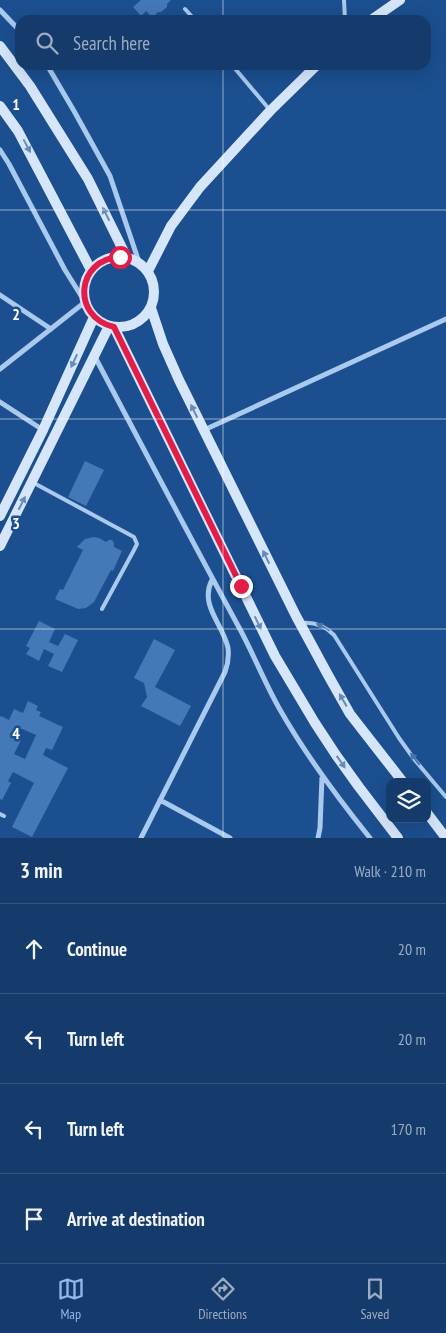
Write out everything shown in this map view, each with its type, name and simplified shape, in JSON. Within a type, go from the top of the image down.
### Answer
[{"type":"main road","points":[[378,15],[400,0]]},
{"type":"main road","points":[[0,46],[15,66]]},
{"type":"main road","points":[[18,70],[88,179],[127,258]]},
{"type":"main road","points":[[148,271],[171,226],[200,187],[270,111],[312,70]]},
{"type":"main road","points":[[0,106],[18,131],[92,270]]},
{"type":"main road","points":[[114,257],[127,258],[138,262],[148,271],[154,285],[154,300],[146,315],[140,321],[123,327],[111,327],[94,317],[85,302],[84,286],[87,277],[96,265],[114,257]]},
{"type":"main road","points":[[151,308],[171,362],[300,624],[350,714],[400,778]]},
{"type":"main road","points":[[0,516],[34,448],[94,317]]},
{"type":"main road","points":[[0,546],[94,355],[111,327]]},
{"type":"main road","points":[[111,327],[275,656],[314,723],[398,838]]},
{"type":"main road","points":[[34,448],[45,454]]},
{"type":"main road","points":[[431,818],[446,838]]},
{"type":"street","points":[[0,10],[15,26]]},
{"type":"street","points":[[50,70],[110,176],[138,262]]},
{"type":"street","points":[[0,150],[65,270],[85,302],[0,369]]},
{"type":"street","points":[[0,295],[51,329]]},
{"type":"street","points":[[204,431],[446,319]]},
{"type":"street","points":[[94,355],[243,636],[279,708],[322,776],[370,838]]},
{"type":"street","points":[[0,402],[42,430]]},
{"type":"street","points":[[141,838],[228,664],[228,648],[208,603],[208,591],[212,580]]},
{"type":"street","points":[[318,838],[322,776]]},
{"type":"street","points":[[160,800],[230,838]]},
{"type":"lane","points":[[344,0],[345,15]]},
{"type":"lane","points":[[185,9],[190,15]]},
{"type":"lane","points":[[236,70],[270,111]]},
{"type":"lane","points":[[32,482],[134,537],[137,544],[102,609]]},
{"type":"lane","points":[[300,624],[319,624],[334,636],[384,717],[414,759],[446,797]]},
{"type":"building","points":[[141,0],[171,0],[167,7],[155,15],[150,15],[146,11],[140,15],[133,7]]},
{"type":"building","points":[[85,461],[104,470],[86,506],[68,497]]},
{"type":"building","points":[[94,537],[106,542],[112,540],[114,547],[122,551],[113,571],[111,570],[94,602],[86,608],[78,609],[55,599],[60,589],[63,590],[83,550],[77,547],[85,539]]},
{"type":"building","points":[[39,621],[55,629],[49,642],[58,646],[65,634],[78,640],[62,672],[48,666],[54,654],[44,649],[39,661],[26,654],[30,648],[26,646]]},
{"type":"building","points":[[154,639],[175,650],[155,687],[191,706],[180,726],[141,706],[147,697],[144,683],[134,678]]},
{"type":"building","points":[[28,701],[38,706],[36,710],[41,712],[39,716],[63,727],[52,750],[46,748],[43,755],[68,768],[32,837],[12,827],[34,783],[13,772],[8,781],[11,783],[2,800],[0,799],[0,717],[9,720],[14,709],[23,713]],"holes":[[[20,728],[36,735],[25,759],[14,754],[21,740],[16,737]]]},
{"type":"route","points":[[120,257],[107,259],[96,265],[92,270],[84,286],[85,302],[90,313],[98,321],[114,327],[241,586]]}]
